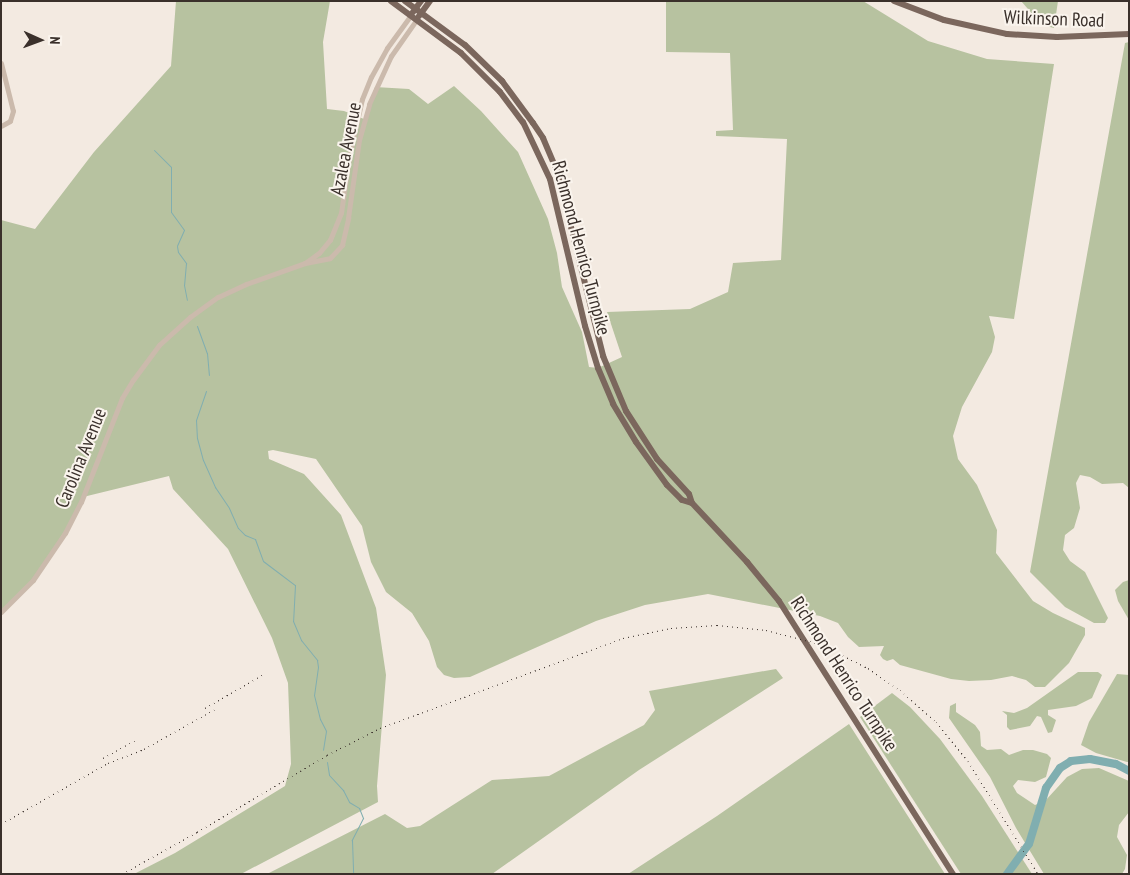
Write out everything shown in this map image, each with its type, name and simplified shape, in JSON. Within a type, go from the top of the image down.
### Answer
[{"type":"main road","name":"Richmond Henrico Turnpike","points":[[391,1],[414,17],[475,67],[500,92],[523,122],[550,179],[585,326],[598,368],[613,404],[636,442],[667,485],[682,500],[692,503]]},
{"type":"main road","name":"Richmond Henrico Turnpike","points":[[405,1],[465,45],[502,81],[543,138],[564,196],[603,356],[626,410],[657,459],[688,494],[692,503],[747,562],[779,601],[953,874]]},
{"type":"main road","name":"Azalea Avenue","points":[[419,11],[421,1]]},
{"type":"main road","name":"Azalea Avenue","points":[[414,17],[430,1]]},
{"type":"main road","name":"Wilkinson Road","points":[[896,2],[960,25],[1007,34],[1058,37],[1129,34]]},
{"type":"street","name":"Azalea Avenue","points":[[305,263],[319,253],[333,234],[341,213],[349,157],[362,99],[371,76],[387,48],[414,17]]},
{"type":"street","name":"Azalea Avenue","points":[[190,317],[231,290],[305,263],[330,258],[342,246],[360,140],[369,104],[391,56],[414,17]]},
{"type":"street","points":[[1,63],[13,109],[12,118],[7,124],[1,126]]},
{"type":"street","name":"Carolina Avenue","points":[[1,612],[33,580],[65,533],[81,502],[115,413],[132,380],[159,345],[190,317]]},
{"type":"green space","points":[[176,1],[330,1],[323,42],[327,109],[344,111],[364,119],[375,87],[409,89],[428,104],[454,86],[481,111],[518,152],[548,219],[557,253],[562,287],[582,332],[589,367],[598,368],[622,357],[607,312],[690,309],[728,292],[733,263],[781,260],[787,139],[716,136],[716,131],[733,130],[730,53],[666,52],[666,1],[863,1],[928,41],[987,59],[1054,64],[1014,319],[989,316],[995,337],[992,352],[962,407],[953,436],[958,459],[977,485],[997,530],[996,553],[1033,601],[1085,628],[1085,635],[1069,663],[1045,687],[1035,687],[1026,680],[1012,676],[991,680],[969,681],[951,679],[900,665],[893,659],[887,661],[880,655],[884,646],[859,647],[848,637],[838,623],[820,616],[708,594],[645,605],[596,621],[470,677],[454,678],[444,675],[437,667],[429,641],[412,613],[386,592],[371,562],[362,526],[316,459],[273,450],[268,451],[269,459],[304,474],[341,515],[376,608],[386,675],[377,786],[378,802],[241,874],[134,874],[175,853],[285,786],[291,764],[288,683],[272,638],[228,549],[173,489],[169,476],[83,497],[73,518],[33,580],[1,612],[1,220],[35,229],[94,152],[171,66]]},
{"type":"green space","points":[[1021,1],[1058,1],[1054,28],[1042,25]]},
{"type":"green space","points":[[1129,42],[1129,488],[1123,483],[1102,484],[1090,477],[1080,475],[1076,483],[1080,508],[1074,528],[1065,535],[1063,550],[1070,561],[1085,572],[1108,618],[1105,623],[1094,623],[1065,607],[1030,572],[1125,43]]},
{"type":"green space","points":[[1129,580],[1129,620],[1118,601],[1115,590],[1123,582]]},
{"type":"green space","points":[[776,669],[783,678],[639,770],[492,874],[267,874],[385,814],[407,828],[420,826],[492,780],[549,776],[644,725],[655,710],[649,691]]},
{"type":"green space","points":[[1078,672],[1098,672],[1102,675],[1092,698],[1076,706],[1048,710],[1048,715],[1056,720],[1052,732],[1048,733],[1041,717],[1037,716],[1030,726],[1010,730],[1007,727],[1007,715],[1002,711],[1014,713],[1027,708]]},
{"type":"green space","points":[[1117,674],[1129,675],[1129,762],[1096,753],[1081,745],[1089,722]]},
{"type":"green space","points":[[892,693],[910,707],[940,739],[982,796],[1032,874],[961,874],[860,717]]},
{"type":"green space","points":[[956,703],[956,712],[975,725],[980,732],[981,746],[987,750],[1001,749],[1009,755],[1023,750],[1033,750],[1047,754],[1051,758],[1046,777],[1035,782],[1018,780],[1013,786],[1017,793],[1035,805],[1045,801],[1067,777],[1082,769],[1099,768],[1129,781],[1129,812],[1119,825],[1117,837],[1127,855],[1125,869],[1122,874],[1044,874],[1016,828],[990,777],[949,718],[950,706]]},
{"type":"green space","points":[[849,724],[945,874],[628,874],[717,816]]},
{"type":"waterway","points":[[154,150],[171,167],[171,212],[184,230],[177,246],[178,252],[186,263],[184,285],[187,300]]},
{"type":"waterway","points":[[197,326],[207,353],[209,375]]},
{"type":"waterway","points":[[206,391],[196,420],[197,438],[203,460],[215,487],[229,508],[238,528],[245,535],[255,539],[263,561],[295,585],[293,621],[301,640],[317,660],[318,667],[314,695],[320,719],[326,731],[323,750]]},
{"type":"waterway","points":[[1007,874],[1029,844],[1046,788],[1060,768],[1071,761],[1090,759],[1116,764],[1129,771]]},
{"type":"waterway","points":[[327,762],[329,775],[343,790],[349,802],[359,808],[363,818],[352,840],[353,874]]},
{"type":"railway","points":[[122,874],[327,755],[380,728],[623,638],[671,628],[717,625],[766,630],[820,644],[868,668],[900,690],[936,722],[968,761],[1038,874]]},
{"type":"railway","points":[[205,708],[264,674]]},
{"type":"railway","points":[[1,824],[108,763],[144,749],[217,708]]},
{"type":"railway","points":[[103,758],[136,740]]}]
